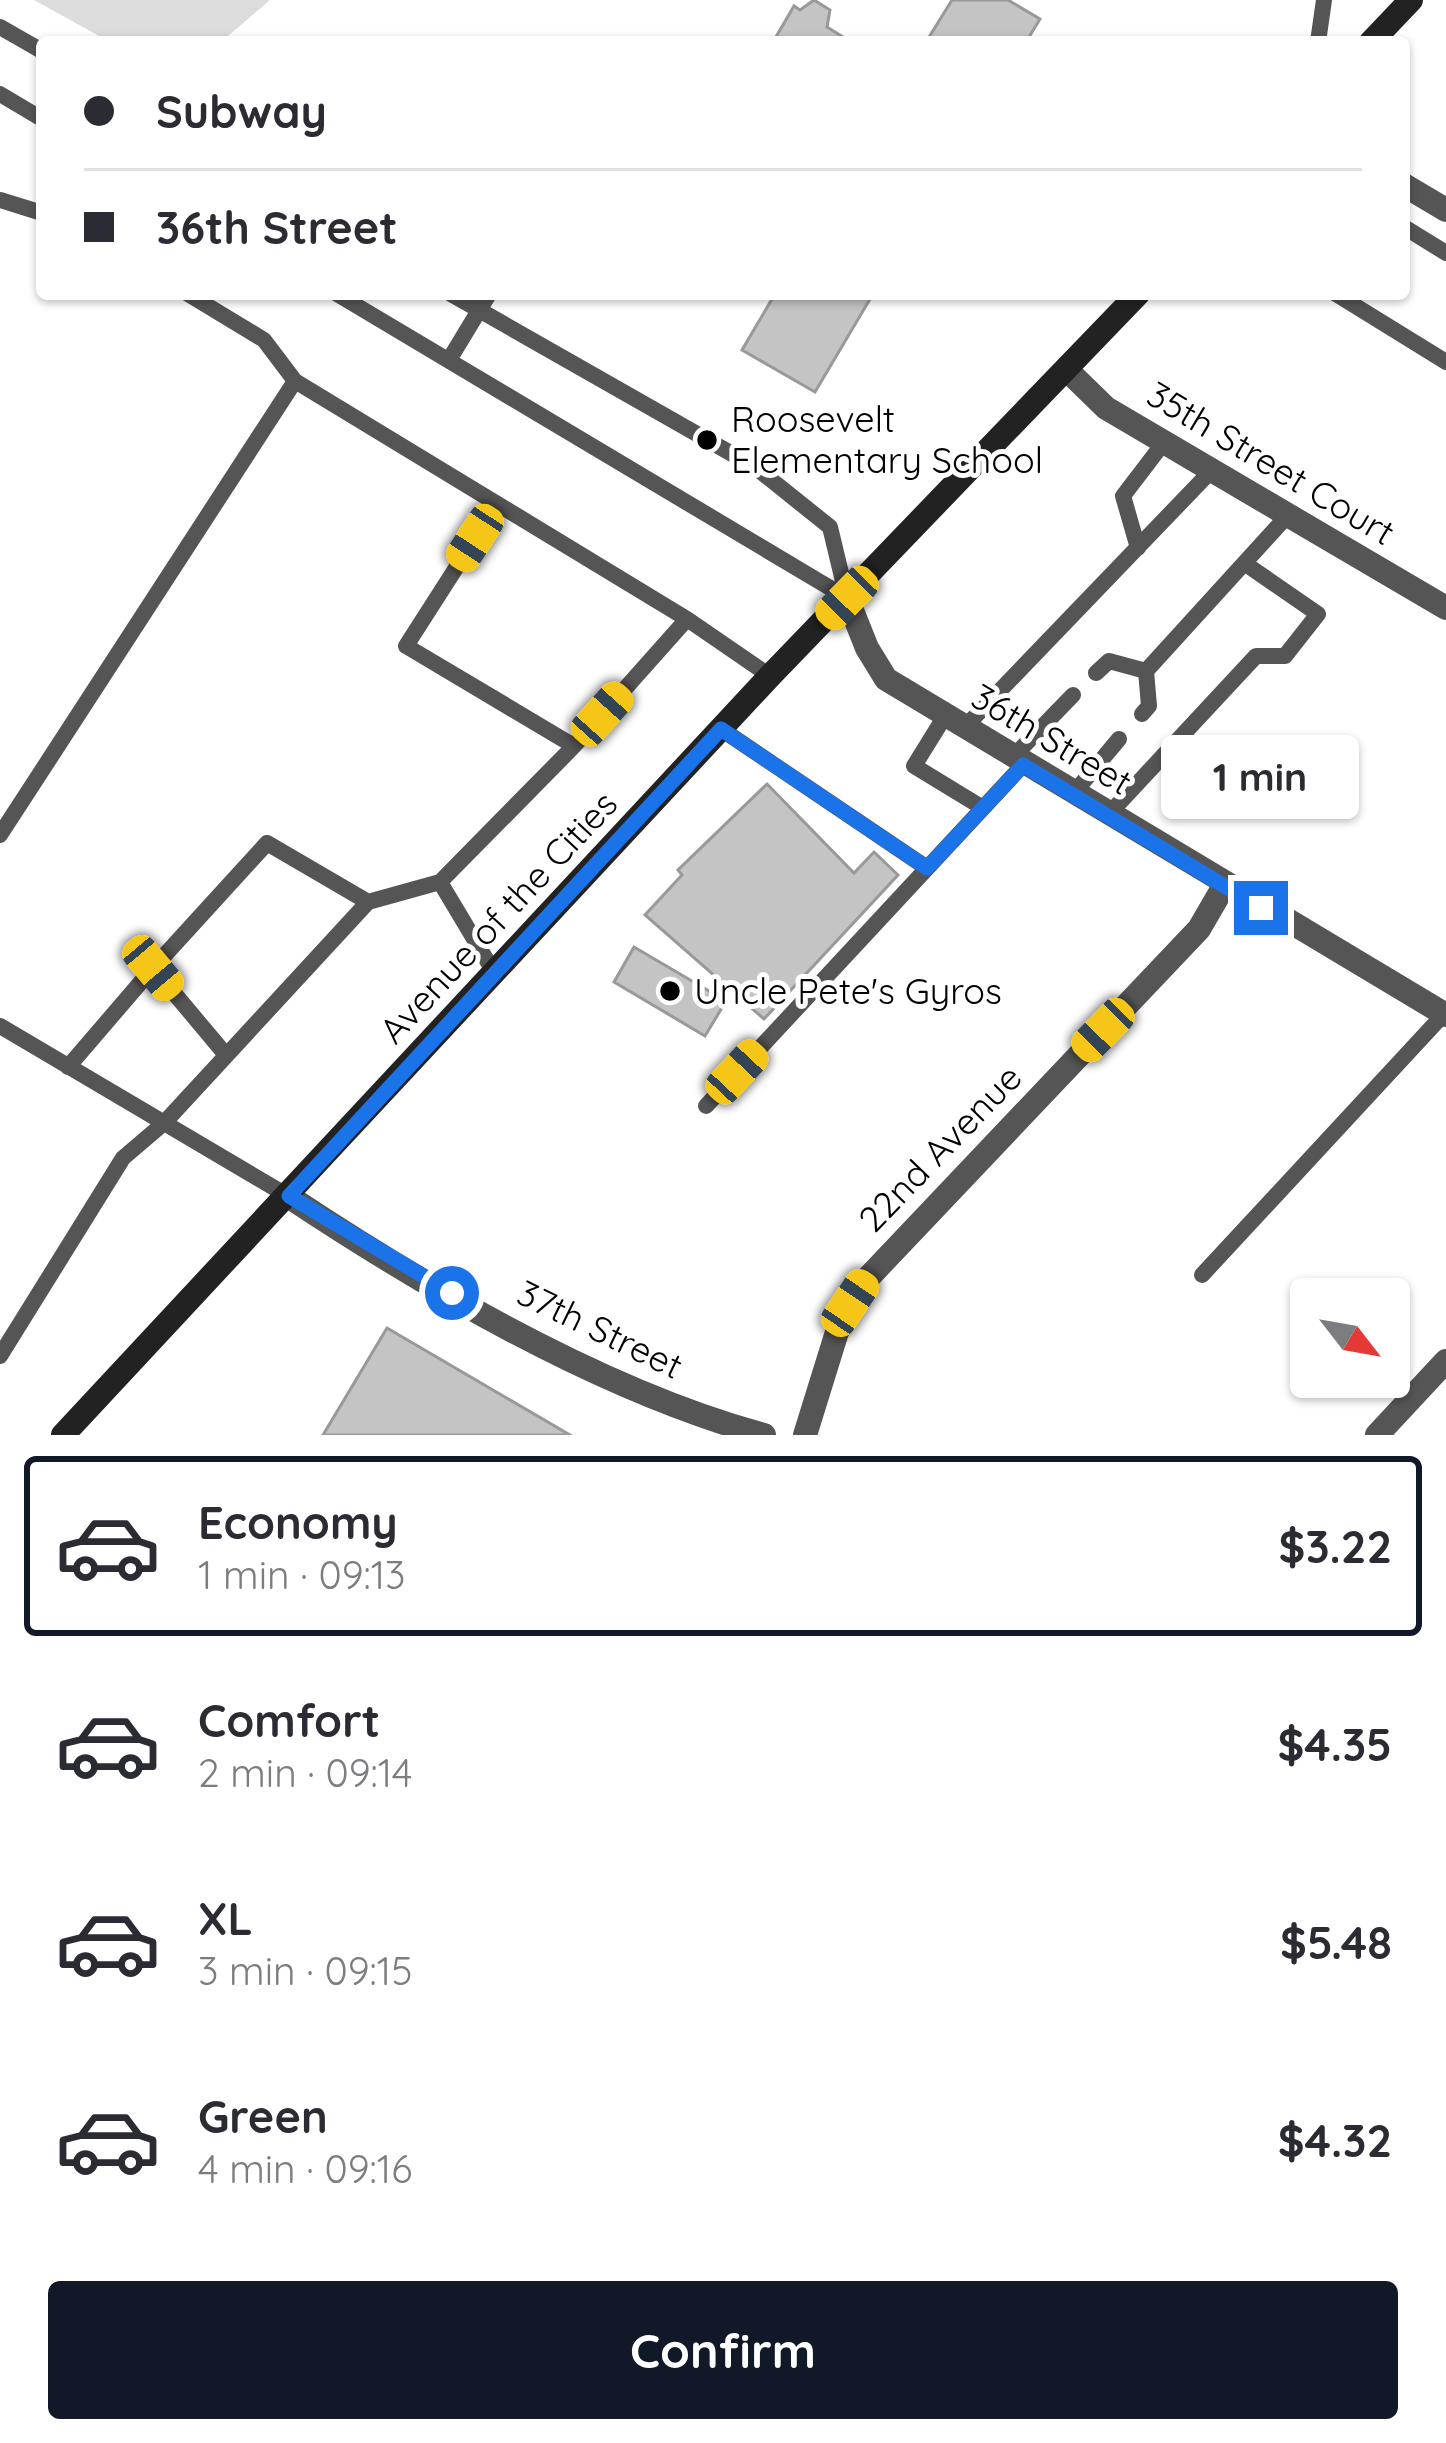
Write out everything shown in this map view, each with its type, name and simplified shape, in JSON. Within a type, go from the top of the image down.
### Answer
[{"type":"main road","points":[[1378,36],[1411,0]]},
{"type":"main road","name":"Avenue of the Cities","points":[[63,1435],[770,676],[1132,300]]},
{"type":"street","points":[[1410,189],[1446,210]]},
{"type":"street","name":"35th Street Court","points":[[1067,370],[1106,408],[1446,608]]},
{"type":"street","name":"36th Street","points":[[847,598],[867,648],[886,679],[1017,762],[1445,1015]]},
{"type":"street","name":"22nd Avenue","points":[[805,1435],[837,1332],[866,1280],[1199,929],[1224,886]]},
{"type":"street","name":"37th Street","points":[[289,1196],[571,1360],[713,1421],[764,1435]]},
{"type":"street","points":[[1377,1435],[1446,1361]]},
{"type":"lane","points":[[1319,36],[1324,0]]},
{"type":"lane","points":[[0,27],[36,48]]},
{"type":"lane","points":[[0,94],[36,115]]},
{"type":"lane","points":[[0,200],[36,210]]},
{"type":"lane","points":[[1410,231],[1446,253]]},
{"type":"lane","points":[[198,300],[264,340],[295,381],[687,619],[770,676]]},
{"type":"lane","points":[[347,300],[847,598]]},
{"type":"lane","points":[[1346,300],[1446,362]]},
{"type":"lane","points":[[449,360],[484,302],[755,467],[830,527],[847,598]]},
{"type":"lane","points":[[0,835],[295,381]]},
{"type":"lane","points":[[1138,548],[1123,496],[1165,441]]},
{"type":"lane","points":[[983,808],[914,766],[1212,470]]},
{"type":"lane","points":[[497,504],[406,646],[574,746]]},
{"type":"lane","points":[[1142,714],[1149,706],[1146,671],[1288,515]]},
{"type":"lane","points":[[1108,815],[1256,656],[1285,656],[1318,614],[1247,565]]},
{"type":"lane","points":[[0,1356],[123,1158],[164,1123],[368,902],[440,882],[574,746],[687,619]]},
{"type":"lane","points":[[1096,673],[1109,661],[1146,671]]},
{"type":"lane","points":[[706,1106],[983,808],[1073,695]]},
{"type":"lane","points":[[721,729],[927,868]]},
{"type":"lane","points":[[1073,794],[1119,739]]},
{"type":"lane","points":[[68,1067],[267,843],[368,902]]},
{"type":"lane","points":[[440,882],[496,974]]},
{"type":"lane","points":[[153,968],[226,1055]]},
{"type":"lane","points":[[1202,1275],[1445,1015]]},
{"type":"lane","points":[[0,1026],[289,1196]]},
{"type":"shaded area","points":[[34,0],[270,0],[228,36],[99,36]]},
{"type":"building","points":[[814,0],[830,10],[827,27],[841,36],[776,36],[794,6],[800,10]]},
{"type":"building","points":[[952,0],[1008,0],[1040,19],[1030,36],[930,36]]},
{"type":"building","name":"Roosevelt Elementary School","points":[[771,300],[869,300],[815,392],[742,350]]},
{"type":"building","points":[[767,784],[854,873],[874,852],[898,875],[764,1019],[645,915],[682,875],[678,870]]},
{"type":"building","name":"Uncle Pete's Gyros","points":[[634,947],[726,1001],[705,1036],[614,982]]},
{"type":"building","points":[[387,1328],[570,1435],[323,1435]]},
{"type":"place","name":"Roosevelt Elementary School","points":[[707,440]]},
{"type":"place","name":"Uncle Pete's Gyros","points":[[670,991]]},
{"type":"route","points":[[452,1293],[289,1196],[721,729],[927,868],[1023,765],[1261,908]]}]
